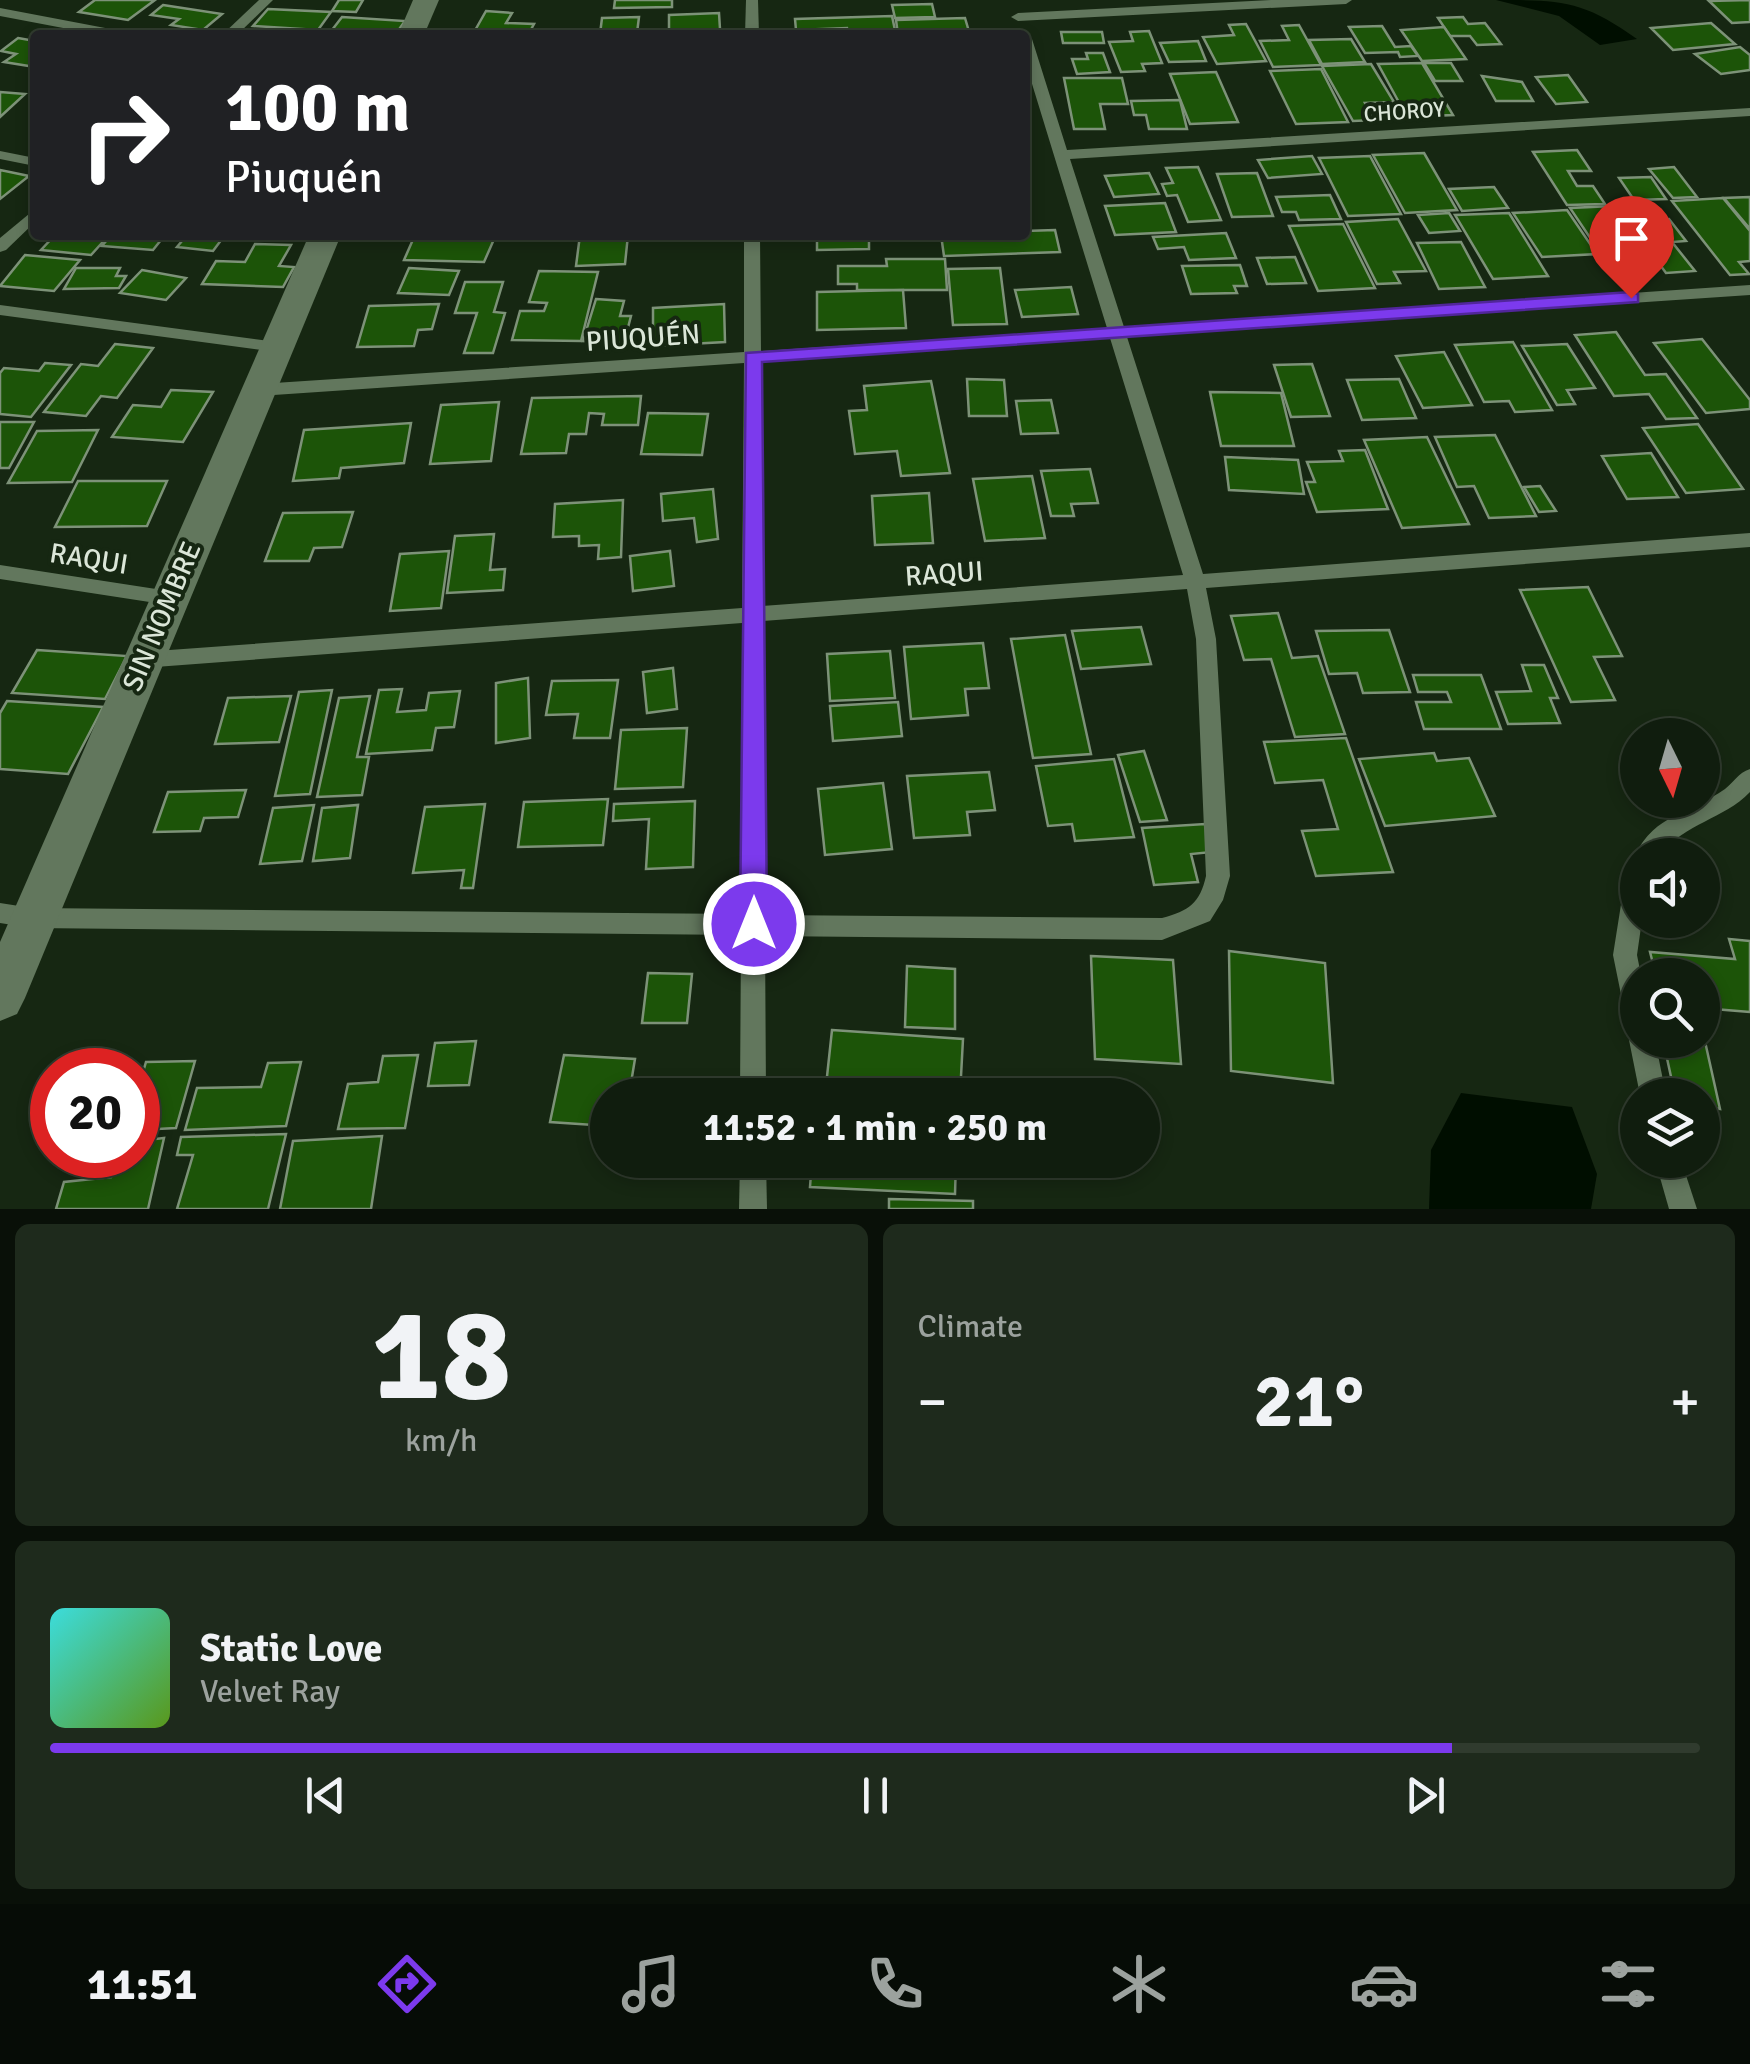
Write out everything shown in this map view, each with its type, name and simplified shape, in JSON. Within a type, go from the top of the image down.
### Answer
[{"type":"street","points":[[413,30],[426,0]]},
{"type":"street","name":"SIN NOMBRE","points":[[0,998],[16,915],[142,660],[323,240]]},
{"type":"lane","points":[[234,30],[267,0]]},
{"type":"lane","points":[[752,0],[752,30]]},
{"type":"lane","points":[[1013,0],[1022,30]]},
{"type":"lane","points":[[1018,17],[1204,4],[1346,0]]},
{"type":"lane","points":[[0,12],[95,30]]},
{"type":"lane","points":[[16,915],[1162,929],[1196,920],[1212,903],[1218,876],[1206,639],[1195,581],[1030,56]]},
{"type":"lane","name":"CHOROY","points":[[1062,155],[1750,112]]},
{"type":"lane","points":[[0,155],[30,161]]},
{"type":"lane","points":[[0,247],[30,219]]},
{"type":"lane","points":[[752,240],[754,1078]]},
{"type":"lane","name":"PIUQUÉN","points":[[259,390],[1750,290]]},
{"type":"lane","points":[[0,310],[277,347]]},
{"type":"lane","name":"RAQUI","points":[[142,660],[1750,540]]},
{"type":"lane","name":"RAQUI","points":[[0,572],[169,598]]},
{"type":"lane","points":[[1660,838],[1666,830],[1733,795],[1749,781]]},
{"type":"lane","points":[[754,1178],[754,1209]]},
{"type":"lane","points":[[1673,1178],[1682,1209]]},
{"type":"shaded area","points":[[1496,0],[1571,5],[1601,16],[1637,39],[1600,45],[1559,16]]},
{"type":"shaded area","points":[[1461,1093],[1572,1107],[1597,1174],[1591,1209],[1429,1209],[1431,1150]]},
{"type":"building","points":[[95,0],[155,0],[128,20],[79,12]]},
{"type":"building","points":[[339,0],[363,0],[356,12],[332,11]]},
{"type":"building","points":[[615,0],[672,0],[672,7],[614,8]]},
{"type":"building","points":[[1750,0],[1750,22],[1732,23],[1709,1]]},
{"type":"building","points":[[932,4],[935,17],[895,18],[892,5]]},
{"type":"building","points":[[163,5],[222,14],[203,30],[171,25],[179,19],[151,15]]},
{"type":"building","points":[[268,9],[331,12],[318,30],[253,26]]},
{"type":"building","points":[[486,11],[512,13],[506,23],[534,24],[531,30],[475,30]]},
{"type":"building","points":[[719,13],[720,29],[669,30],[669,15]]},
{"type":"building","points":[[892,16],[895,30],[796,30],[795,19]]},
{"type":"building","points":[[342,17],[405,21],[399,30],[332,30]]},
{"type":"building","points":[[639,17],[637,30],[600,30],[602,18]]},
{"type":"building","points":[[1463,17],[1468,24],[1485,23],[1501,44],[1477,45],[1470,36],[1450,36],[1438,18]]},
{"type":"building","points":[[965,18],[969,30],[897,30],[896,20]]},
{"type":"building","points":[[1711,23],[1735,44],[1673,50],[1651,28]]},
{"type":"building","points":[[1246,24],[1266,61],[1217,64],[1203,37],[1234,35],[1229,25]]},
{"type":"building","points":[[1299,25],[1321,65],[1273,67],[1260,41],[1289,40],[1282,26]]},
{"type":"building","points":[[1382,26],[1395,47],[1411,46],[1418,56],[1365,53],[1349,27]]},
{"type":"building","points":[[1444,27],[1466,59],[1422,61],[1401,30]]},
{"type":"building","points":[[1149,31],[1162,63],[1142,64],[1145,71],[1121,72],[1109,42],[1133,41],[1130,32]]},
{"type":"building","points":[[1061,32],[1102,32],[1104,43],[1063,43]]},
{"type":"building","points":[[18,38],[30,40],[30,66],[4,62],[16,54],[1,51]]},
{"type":"building","points":[[1351,39],[1365,62],[1322,64],[1309,40]]},
{"type":"building","points":[[1198,41],[1206,61],[1169,62],[1160,43]]},
{"type":"building","points":[[1740,47],[1750,55],[1750,70],[1721,74],[1695,54]]},
{"type":"building","points":[[1086,53],[1103,53],[1110,72],[1077,74],[1072,59],[1088,59]]},
{"type":"building","points":[[1422,63],[1453,115],[1407,117],[1378,64]]},
{"type":"building","points":[[1424,63],[1451,63],[1462,81],[1435,81]]},
{"type":"building","points":[[1371,64],[1394,102],[1365,103],[1375,120],[1353,121],[1322,66]]},
{"type":"building","points":[[1321,69],[1348,122],[1296,124],[1270,71]]},
{"type":"building","points":[[1216,72],[1238,122],[1190,124],[1170,74]]},
{"type":"building","points":[[1568,75],[1587,102],[1556,104],[1536,77]]},
{"type":"building","points":[[1482,76],[1522,82],[1533,101],[1496,101]]},
{"type":"building","points":[[1064,78],[1122,78],[1128,104],[1100,104],[1105,129],[1074,129]]},
{"type":"building","points":[[0,92],[25,94],[0,117]]},
{"type":"building","points":[[1180,100],[1187,129],[1149,129],[1146,115],[1134,115],[1131,101]]},
{"type":"building","points":[[1577,150],[1591,171],[1568,171],[1577,186],[1593,186],[1605,204],[1567,205],[1533,152]]},
{"type":"building","points":[[1424,153],[1457,210],[1405,213],[1373,155]]},
{"type":"building","points":[[1312,156],[1322,174],[1268,178],[1258,160]]},
{"type":"building","points":[[1370,156],[1401,214],[1348,216],[1319,158]]},
{"type":"building","points":[[1198,167],[1221,220],[1188,222],[1177,195],[1167,196],[1162,184],[1173,183],[1166,168]]},
{"type":"building","points":[[1674,167],[1697,197],[1673,198],[1649,169]]},
{"type":"building","points":[[0,170],[29,176],[0,199]]},
{"type":"building","points":[[1149,173],[1159,194],[1114,197],[1105,176]]},
{"type":"building","points":[[1257,173],[1273,216],[1232,217],[1217,174]]},
{"type":"building","points":[[1651,177],[1666,199],[1634,200],[1619,178]]},
{"type":"building","points":[[1494,187],[1508,208],[1462,211],[1449,189]]},
{"type":"building","points":[[1330,195],[1341,219],[1299,220],[1296,212],[1282,212],[1276,197]]},
{"type":"building","points":[[1750,197],[1750,229],[1724,198]]},
{"type":"building","points":[[1723,198],[1750,231],[1750,261],[1739,262],[1749,274],[1730,275],[1672,201]]},
{"type":"building","points":[[1165,203],[1176,232],[1115,235],[1105,206]]},
{"type":"building","points":[[1641,204],[1653,220],[1669,219],[1686,241],[1672,242],[1695,271],[1666,273],[1617,206]]},
{"type":"building","points":[[1614,206],[1639,241],[1608,242],[1616,253],[1601,254],[1570,208]]},
{"type":"building","points":[[1567,210],[1597,254],[1542,257],[1513,213]]},
{"type":"building","points":[[1449,213],[1460,231],[1429,233],[1418,215]]},
{"type":"building","points":[[1509,213],[1548,276],[1493,279],[1455,215]]},
{"type":"building","points":[[1398,219],[1426,271],[1394,272],[1400,283],[1377,284],[1346,222]]},
{"type":"building","points":[[1343,224],[1375,288],[1318,291],[1289,226]]},
{"type":"building","points":[[1055,230],[1060,252],[944,256],[942,240],[1030,240],[1030,231]]},
{"type":"building","points":[[1226,233],[1236,258],[1189,260],[1184,247],[1158,249],[1153,237]]},
{"type":"building","points":[[50,240],[104,240],[91,255],[41,250]]},
{"type":"building","points":[[107,240],[161,240],[153,250],[102,246]]},
{"type":"building","points":[[183,240],[221,240],[213,251],[177,247]]},
{"type":"building","points":[[413,240],[494,240],[484,262],[404,260]]},
{"type":"building","points":[[579,240],[627,240],[625,264],[576,266]]},
{"type":"building","points":[[817,240],[869,240],[869,249],[817,250]]},
{"type":"building","points":[[1461,242],[1485,287],[1439,289],[1417,243]]},
{"type":"building","points":[[255,244],[291,245],[279,266],[294,267],[283,287],[202,284],[216,261],[245,262]]},
{"type":"building","points":[[25,255],[80,260],[54,291],[0,286]]},
{"type":"building","points":[[1295,257],[1306,283],[1267,284],[1257,258]]},
{"type":"building","points":[[886,259],[945,259],[947,290],[857,290],[857,284],[838,284],[838,266],[887,266]]},
{"type":"building","points":[[1240,265],[1247,286],[1234,286],[1237,293],[1191,294],[1182,266]]},
{"type":"building","points":[[76,268],[120,268],[116,276],[126,276],[119,288],[64,289]]},
{"type":"building","points":[[409,268],[459,271],[449,295],[398,293]]},
{"type":"building","points":[[1000,268],[1007,324],[953,325],[948,269]]},
{"type":"building","points":[[142,270],[186,278],[166,300],[120,293]]},
{"type":"building","points":[[539,271],[598,272],[581,341],[512,340],[520,311],[544,311],[547,303],[529,302]]},
{"type":"building","points":[[465,282],[503,282],[494,312],[505,313],[493,353],[464,353],[477,313],[455,313]]},
{"type":"building","points":[[1071,287],[1078,314],[1022,317],[1015,290]]},
{"type":"building","points":[[903,290],[906,328],[817,330],[817,292]]},
{"type":"building","points":[[596,299],[624,301],[620,316],[631,316],[624,343],[583,341]]},
{"type":"building","points":[[439,304],[432,329],[418,330],[414,346],[357,347],[369,306]]},
{"type":"building","points":[[724,304],[725,342],[653,346],[653,308]]},
{"type":"building","points":[[1616,332],[1645,375],[1666,374],[1697,418],[1666,419],[1649,394],[1614,396],[1575,335]]},
{"type":"building","points":[[1702,339],[1750,400],[1750,409],[1706,413],[1654,343]]},
{"type":"building","points":[[1513,342],[1552,410],[1515,412],[1509,401],[1484,402],[1455,345]]},
{"type":"building","points":[[115,344],[153,348],[117,398],[101,396],[86,416],[44,412],[81,364],[98,366]]},
{"type":"building","points":[[1567,344],[1595,388],[1567,390],[1575,404],[1557,405],[1522,346]]},
{"type":"building","points":[[1444,352],[1472,405],[1423,408],[1396,356]]},
{"type":"building","points":[[45,363],[71,365],[31,417],[0,414],[0,373],[4,368],[39,371]]},
{"type":"building","points":[[1312,364],[1330,416],[1291,417],[1274,365]]},
{"type":"building","points":[[967,379],[1004,380],[1007,416],[969,416]]},
{"type":"building","points":[[1399,379],[1416,418],[1362,420],[1347,380]]},
{"type":"building","points":[[931,381],[950,473],[901,476],[897,451],[855,454],[849,411],[867,410],[864,386]]},
{"type":"building","points":[[171,390],[213,392],[183,442],[112,437],[133,405],[161,407]]},
{"type":"building","points":[[1210,392],[1281,393],[1294,446],[1221,446]]},
{"type":"building","points":[[641,396],[638,425],[602,425],[604,414],[589,413],[586,434],[569,434],[566,453],[521,454],[532,398]]},
{"type":"building","points":[[1051,400],[1058,433],[1021,434],[1016,401]]},
{"type":"building","points":[[499,402],[491,461],[430,464],[441,405]]},
{"type":"building","points":[[648,413],[708,414],[702,455],[641,454]]},
{"type":"building","points":[[0,422],[34,422],[9,468],[0,468]]},
{"type":"building","points":[[411,423],[404,463],[341,468],[339,478],[293,481],[304,430]]},
{"type":"building","points":[[1698,424],[1743,489],[1686,493],[1643,428]]},
{"type":"building","points":[[98,430],[72,482],[8,483],[37,431]]},
{"type":"building","points":[[1495,435],[1536,516],[1489,518],[1474,486],[1457,487],[1435,437]]},
{"type":"building","points":[[1427,437],[1469,524],[1402,528],[1364,440]]},
{"type":"building","points":[[1365,450],[1388,509],[1317,512],[1306,482],[1315,482],[1307,462],[1343,461],[1339,451]]},
{"type":"building","points":[[1651,453],[1678,497],[1627,499],[1602,456]]},
{"type":"building","points":[[1225,457],[1298,460],[1304,494],[1229,490]]},
{"type":"building","points":[[1090,469],[1098,503],[1071,504],[1074,516],[1051,516],[1041,471]]},
{"type":"building","points":[[1032,476],[1045,538],[985,541],[973,479]]},
{"type":"building","points":[[78,481],[167,481],[147,526],[55,527]]},
{"type":"building","points":[[1540,486],[1556,511],[1539,512],[1524,487]]},
{"type":"building","points":[[713,489],[718,539],[697,542],[694,518],[663,521],[661,494]]},
{"type":"building","points":[[929,493],[933,543],[875,545],[872,496]]},
{"type":"building","points":[[623,500],[621,557],[598,559],[599,545],[579,546],[579,536],[553,537],[555,504]]},
{"type":"building","points":[[353,512],[342,547],[314,548],[309,561],[265,561],[283,513]]},
{"type":"building","points":[[494,534],[490,570],[505,569],[503,590],[447,593],[455,536]]},
{"type":"building","points":[[449,551],[441,608],[390,611],[400,554]]},
{"type":"building","points":[[670,551],[674,586],[633,591],[630,556]]},
{"type":"building","points":[[1588,587],[1622,656],[1594,657],[1615,700],[1571,702],[1520,590]]},
{"type":"building","points":[[1278,613],[1292,658],[1318,656],[1345,734],[1295,737],[1271,659],[1244,660],[1231,616]]},
{"type":"building","points":[[1141,627],[1151,664],[1081,669],[1072,631]]},
{"type":"building","points":[[1389,630],[1410,692],[1363,693],[1357,673],[1329,674],[1316,631]]},
{"type":"building","points":[[1065,635],[1091,754],[1033,758],[1011,639]]},
{"type":"building","points":[[983,643],[989,688],[965,689],[968,715],[911,719],[904,647]]},
{"type":"building","points":[[37,650],[127,656],[105,699],[12,693]]},
{"type":"building","points":[[890,651],[895,698],[830,701],[827,654]]},
{"type":"building","points":[[1522,665],[1544,665],[1558,698],[1550,698],[1560,723],[1508,724],[1496,692],[1531,691]]},
{"type":"building","points":[[673,668],[677,709],[647,713],[643,672]]},
{"type":"building","points":[[1413,675],[1481,675],[1501,729],[1424,729],[1416,702],[1451,702],[1447,692],[1418,692]]},
{"type":"building","points":[[528,678],[530,738],[496,743],[496,683]]},
{"type":"building","points":[[618,680],[610,738],[574,738],[578,714],[546,715],[552,681]]},
{"type":"building","points":[[402,689],[397,712],[426,710],[429,693],[460,691],[454,727],[436,728],[432,750],[366,754],[379,690]]},
{"type":"building","points":[[332,690],[310,794],[275,796],[299,692]]},
{"type":"building","points":[[291,696],[279,742],[215,744],[228,698]]},
{"type":"building","points":[[370,696],[357,757],[369,757],[362,795],[317,797],[339,698]]},
{"type":"building","points":[[7,701],[103,707],[68,774],[0,769],[0,713]]},
{"type":"building","points":[[898,702],[902,736],[833,741],[830,706]]},
{"type":"building","points":[[687,728],[683,787],[615,789],[621,730]]},
{"type":"building","points":[[1346,738],[1393,872],[1316,876],[1302,831],[1338,829],[1323,780],[1275,783],[1264,742]]},
{"type":"building","points":[[1144,751],[1167,820],[1140,822],[1118,755]]},
{"type":"building","points":[[1434,753],[1437,761],[1469,758],[1495,816],[1385,826],[1359,759]]},
{"type":"building","points":[[1114,759],[1134,837],[1075,841],[1072,824],[1048,826],[1036,766]]},
{"type":"building","points":[[989,772],[995,810],[967,812],[970,835],[914,838],[907,776]]},
{"type":"building","points":[[883,783],[892,849],[825,855],[818,789]]},
{"type":"building","points":[[246,790],[238,817],[204,818],[200,831],[154,832],[168,792]]},
{"type":"building","points":[[608,799],[603,845],[518,847],[524,802]]},
{"type":"building","points":[[695,801],[693,867],[646,869],[649,819],[613,821],[614,804]]},
{"type":"building","points":[[485,804],[473,888],[461,888],[464,870],[413,873],[425,807]]},
{"type":"building","points":[[314,805],[302,861],[260,864],[273,808]]},
{"type":"building","points":[[358,805],[350,858],[313,861],[322,808]]},
{"type":"building","points":[[1205,824],[1212,852],[1191,854],[1198,882],[1154,885],[1142,828]]},
{"type":"building","points":[[1729,939],[1750,941],[1750,1012],[1720,1010],[1720,958],[1652,958],[1650,952],[1735,959]]},
{"type":"building","points":[[1229,951],[1325,963],[1333,1083],[1231,1071]]},
{"type":"building","points":[[1091,956],[1173,960],[1181,1064],[1095,1059]]},
{"type":"building","points":[[907,966],[955,969],[955,1029],[905,1027]]},
{"type":"building","points":[[648,973],[692,974],[687,1023],[642,1023]]},
{"type":"building","points":[[832,1030],[963,1039],[961,1078],[827,1078]]},
{"type":"building","points":[[476,1041],[469,1085],[428,1086],[435,1043]]},
{"type":"building","points":[[418,1055],[405,1128],[338,1129],[348,1084],[378,1082],[383,1056]]},
{"type":"building","points":[[564,1055],[635,1059],[632,1078],[590,1078],[590,1125],[550,1122]]},
{"type":"building","points":[[1667,1058],[1709,1058],[1713,1078],[1671,1078]]},
{"type":"building","points":[[195,1061],[176,1128],[160,1129],[160,1062]]},
{"type":"building","points":[[301,1062],[286,1126],[185,1130],[197,1088],[261,1087],[268,1063]]},
{"type":"building","points":[[286,1134],[268,1209],[177,1209],[193,1155],[177,1155],[181,1137]]},
{"type":"building","points":[[382,1136],[371,1209],[280,1209],[293,1141]]},
{"type":"building","points":[[155,1178],[148,1209],[56,1209],[64,1182]]},
{"type":"building","points":[[811,1178],[955,1178],[955,1194],[810,1187]]},
{"type":"building","points":[[889,1199],[973,1201],[973,1209],[889,1209]]},
{"type":"route","points":[[754,924],[752,357],[1631,298]]}]
